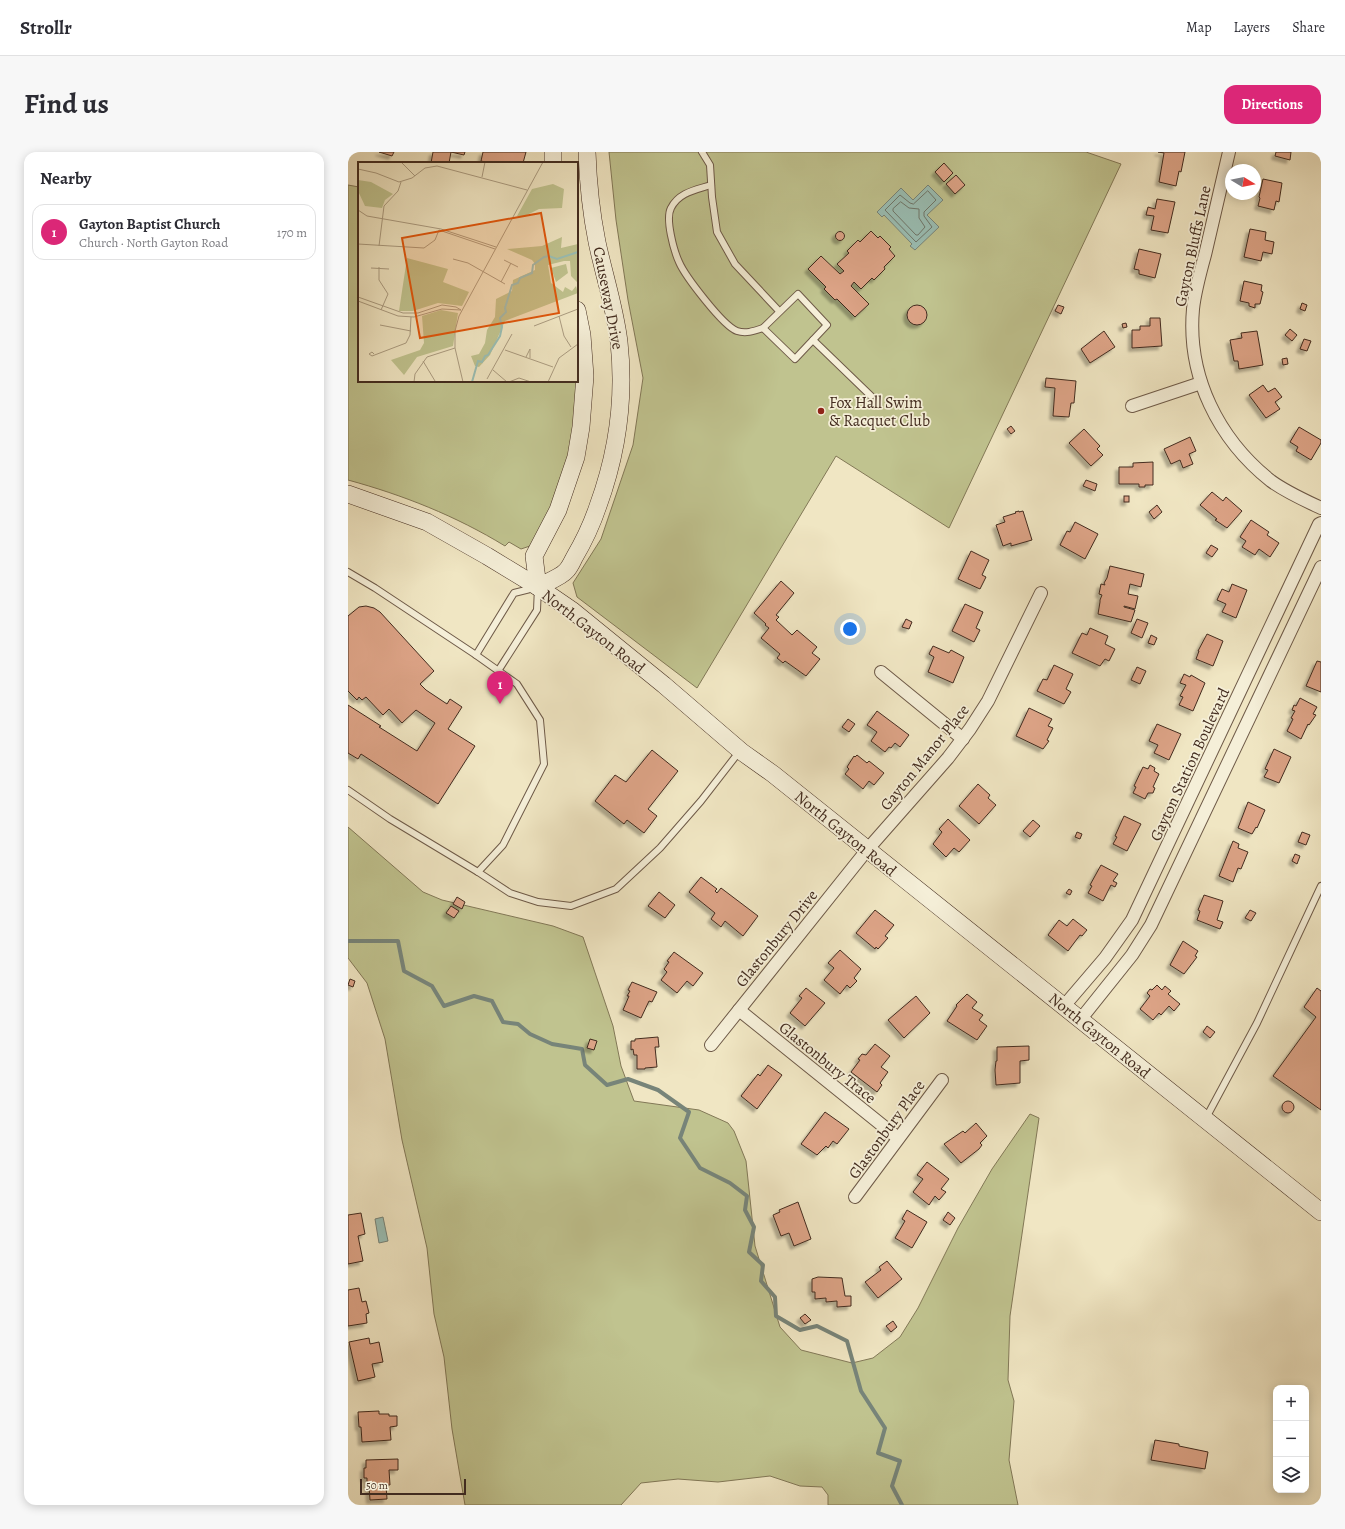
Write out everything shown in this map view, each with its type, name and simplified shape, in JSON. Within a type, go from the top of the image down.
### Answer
[{"type":"street","name":"Causeway Drive","points":[[578,315],[582,335],[585,376],[582,427],[576,457],[558,510],[534,556],[538,587],[566,571],[580,547],[594,517],[605,487],[613,455],[620,412],[621,374],[619,342],[613,306],[597,242],[588,177],[587,152]]},
{"type":"street","name":"Gayton Bluffs Lane","points":[[1229,152],[1194,304],[1193,335],[1197,369],[1212,409],[1225,433],[1246,459],[1271,481],[1321,508]]},
{"type":"street","points":[[1132,406],[1201,383]]},
{"type":"street","name":"North Gayton Road","points":[[348,494],[427,522],[488,556],[538,587],[579,616],[664,685],[740,750],[777,777],[1321,1212]]},
{"type":"street","name":"Gayton Station Boulevard","points":[[1064,1006],[1105,958],[1132,920],[1321,522]]},
{"type":"street","points":[[1080,1020],[1132,955],[1151,925],[1321,567]]},
{"type":"street","name":"Gayton Manor Place","points":[[867,850],[970,729],[988,701],[1041,593]]},
{"type":"street","points":[[881,672],[962,739]]},
{"type":"street","name":"Glastonbury Drive","points":[[711,1045],[867,850]]},
{"type":"street","name":"Glastonbury Trace","points":[[739,1010],[898,1138]]},
{"type":"street","name":"Glastonbury Place","points":[[855,1197],[942,1080]]},
{"type":"lane","points":[[702,152],[710,166],[717,232],[736,264],[779,311]]},
{"type":"lane","points":[[712,185],[682,194],[670,209],[669,232],[679,262],[694,286],[720,317],[735,331],[746,333],[763,328],[798,294],[827,325],[795,359],[763,328]]},
{"type":"lane","points":[[813,340],[871,396]]},
{"type":"lane","points":[[348,572],[375,588],[517,684],[540,720],[544,764],[503,845],[478,872]]},
{"type":"lane","points":[[476,655],[514,593],[538,587],[537,610],[498,671]]},
{"type":"lane","points":[[348,790],[390,819],[510,893],[538,902],[571,906],[616,889],[660,848],[701,801],[740,750]]},
{"type":"lane","points":[[1205,1119],[1257,1023],[1321,886]]},
{"type":"green space","name":"Fox Hall Swim & Racquet Club","points":[[609,152],[1086,152],[1121,164],[949,528],[836,456],[697,688],[577,597],[573,583],[601,539],[633,445],[643,378],[628,300],[616,220]]},
{"type":"green space","points":[[348,185],[358,187],[358,382],[577,382],[579,397],[569,465],[538,536],[530,546],[521,549],[509,542],[505,546],[468,525],[429,507],[389,492],[348,480]]},
{"type":"green space","points":[[348,827],[423,892],[442,900],[553,926],[583,937],[613,1026],[621,1066],[634,1101],[699,1110],[728,1123],[734,1131],[746,1161],[755,1246],[780,1327],[801,1350],[852,1363],[873,1358],[900,1337],[918,1308],[958,1228],[992,1169],[1030,1114],[1039,1118],[1010,1316],[1008,1380],[1014,1401],[1009,1460],[1018,1505],[828,1505],[828,1495],[822,1487],[800,1486],[770,1476],[718,1482],[678,1479],[641,1483],[621,1505],[465,1505],[452,1429],[444,1357],[434,1314],[427,1248],[402,1140],[385,1039],[367,983],[348,958]]},
{"type":"water","points":[[928,185],[943,200],[927,215],[939,227],[915,250],[910,246],[912,244],[884,215],[882,217],[877,212],[901,188],[913,200]]},
{"type":"water","points":[[383,1217],[388,1241],[379,1243],[375,1219]]},
{"type":"building","points":[[379,152],[394,152],[392,156]]},
{"type":"building","points":[[433,152],[451,152],[449,162],[431,162]]},
{"type":"building","points":[[451,152],[465,152],[464,155]]},
{"type":"building","points":[[483,152],[526,152],[523,162],[481,161]]},
{"type":"building","points":[[1158,152],[1185,152],[1181,172],[1179,171],[1176,186],[1159,182],[1164,153]]},
{"type":"building","points":[[1276,152],[1291,152],[1290,160],[1275,156]]},
{"type":"building","points":[[944,163],[953,173],[944,182],[935,172]]},
{"type":"building","points":[[956,175],[965,185],[955,194],[946,184]]},
{"type":"building","points":[[1263,179],[1282,183],[1279,202],[1276,201],[1274,210],[1258,206],[1260,200],[1261,200]]},
{"type":"building","points":[[1157,199],[1175,202],[1168,233],[1151,230],[1154,216],[1146,215],[1148,207],[1155,209]]},
{"type":"building","points":[[1250,229],[1266,232],[1265,240],[1274,242],[1272,254],[1263,252],[1261,261],[1244,257]]},
{"type":"building","points":[[840,231],[845,236],[840,241],[835,236]]},
{"type":"building","points":[[871,231],[878,238],[880,236],[891,247],[889,249],[895,256],[874,280],[872,278],[861,289],[854,282],[851,286],[869,304],[855,317],[837,299],[835,300],[824,289],[826,287],[808,269],[821,256],[840,274],[844,271],[837,264],[849,253],[847,251],[858,240],[860,242]]},
{"type":"building","points":[[1139,249],[1161,254],[1155,278],[1139,274],[1139,270],[1134,269]]},
{"type":"building","points":[[1244,281],[1262,285],[1261,291],[1263,292],[1260,304],[1255,304],[1255,308],[1249,306],[1249,303],[1240,301]]},
{"type":"building","points":[[1302,303],[1307,305],[1305,311],[1300,309]]},
{"type":"building","points":[[917,305],[924,308],[927,315],[924,322],[917,325],[910,322],[907,315],[910,308]]},
{"type":"building","points":[[1058,305],[1064,307],[1061,314],[1055,311]]},
{"type":"building","points":[[1150,318],[1160,318],[1162,346],[1132,348],[1132,330],[1140,330],[1140,326],[1150,326]]},
{"type":"building","points":[[1126,323],[1127,327],[1123,328],[1122,324]]},
{"type":"building","points":[[1290,329],[1297,335],[1292,341],[1285,335]]},
{"type":"building","points":[[1104,331],[1115,347],[1090,363],[1081,349]]},
{"type":"building","points":[[1257,331],[1263,365],[1239,369],[1238,361],[1234,361],[1230,340],[1242,338],[1241,333]]},
{"type":"building","points":[[1304,339],[1311,341],[1307,351],[1300,349]]},
{"type":"building","points":[[1287,358],[1288,364],[1283,365],[1282,359]]},
{"type":"building","points":[[1046,378],[1076,381],[1074,403],[1071,403],[1069,417],[1053,416],[1055,388],[1045,387]]},
{"type":"building","points":[[1263,385],[1268,392],[1275,388],[1282,397],[1275,402],[1280,409],[1266,418],[1249,395]]},
{"type":"building","points":[[1011,426],[1015,431],[1011,434],[1007,429]]},
{"type":"building","points":[[1299,427],[1321,440],[1321,443],[1311,460],[1296,451],[1298,447],[1290,442]]},
{"type":"building","points":[[1084,429],[1100,446],[1097,449],[1103,455],[1091,466],[1069,443]]},
{"type":"building","points":[[1190,437],[1196,451],[1189,454],[1193,464],[1183,468],[1180,460],[1171,464],[1164,449]]},
{"type":"building","points":[[1153,462],[1153,485],[1139,487],[1139,484],[1119,484],[1119,467],[1133,467],[1133,463]]},
{"type":"building","points":[[1086,480],[1097,484],[1095,491],[1083,486]]},
{"type":"building","points":[[1212,492],[1223,501],[1226,497],[1242,511],[1227,528],[1215,520],[1217,519],[1200,505]]},
{"type":"building","points":[[1124,496],[1129,496],[1129,502],[1124,502]]},
{"type":"building","points":[[1157,505],[1162,512],[1154,519],[1149,512]]},
{"type":"building","points":[[1023,511],[1032,540],[1011,546],[1011,543],[1003,546],[996,525],[1005,522],[1003,517]]},
{"type":"building","points":[[1251,520],[1269,532],[1267,535],[1279,543],[1270,557],[1259,549],[1255,555],[1242,547],[1246,541],[1240,537]]},
{"type":"building","points":[[1075,522],[1098,534],[1085,559],[1060,545],[1067,531],[1070,532]]},
{"type":"building","points":[[1211,545],[1218,549],[1212,557],[1206,553]]},
{"type":"building","points":[[971,551],[989,560],[982,575],[986,577],[980,589],[958,579]]},
{"type":"building","points":[[1110,566],[1144,574],[1141,587],[1130,584],[1128,594],[1138,596],[1135,609],[1124,606],[1135,610],[1131,622],[1098,614],[1102,595],[1099,594],[1101,584],[1105,585],[1104,583]]},
{"type":"building","points":[[781,581],[794,593],[776,615],[779,617],[776,620],[792,635],[797,630],[817,647],[812,653],[820,659],[806,676],[785,661],[783,663],[777,658],[780,654],[761,638],[769,628],[754,613]]},
{"type":"building","points":[[1232,584],[1247,590],[1236,618],[1222,612],[1226,604],[1217,600],[1222,589],[1229,592]]},
{"type":"building","points":[[965,604],[983,612],[976,628],[980,630],[974,642],[952,631]]},
{"type":"building","points":[[366,606],[374,608],[380,612],[434,671],[420,684],[426,690],[447,704],[450,699],[462,707],[448,729],[475,746],[438,804],[361,754],[358,759],[348,753],[348,705],[417,751],[435,723],[416,710],[402,723],[389,709],[383,715],[366,697],[362,700],[359,697],[357,700],[348,691],[348,616],[359,607]]},
{"type":"building","points":[[906,619],[912,622],[909,629],[902,627]]},
{"type":"building","points":[[1137,619],[1148,623],[1142,638],[1131,633]]},
{"type":"building","points":[[1090,628],[1108,636],[1105,644],[1115,649],[1109,661],[1105,659],[1100,666],[1072,653],[1082,633],[1087,635]]},
{"type":"building","points":[[1207,634],[1223,641],[1213,666],[1196,659],[1198,651]]},
{"type":"building","points":[[1151,635],[1157,638],[1154,645],[1148,643]]},
{"type":"building","points":[[933,646],[949,653],[951,650],[964,657],[953,683],[928,672],[934,657],[929,654]]},
{"type":"building","points":[[1317,661],[1321,662],[1321,692],[1306,686]]},
{"type":"building","points":[[1054,665],[1073,674],[1066,689],[1071,692],[1064,704],[1037,691],[1043,679],[1047,680]]},
{"type":"building","points":[[1137,667],[1146,671],[1140,684],[1131,680]]},
{"type":"building","points":[[1184,674],[1190,677],[1191,675],[1205,683],[1193,711],[1179,705],[1183,697],[1180,696],[1186,685],[1180,683]]},
{"type":"building","points":[[1300,698],[1317,707],[1313,714],[1316,715],[1309,725],[1308,724],[1301,739],[1287,731],[1295,711],[1292,710]]},
{"type":"building","points":[[1029,708],[1052,719],[1048,726],[1053,728],[1047,740],[1049,741],[1043,749],[1016,736]]},
{"type":"building","points":[[877,711],[909,735],[900,747],[895,743],[885,752],[871,741],[877,732],[867,725]]},
{"type":"building","points":[[848,719],[855,724],[849,732],[842,727]]},
{"type":"building","points":[[1157,724],[1181,734],[1169,760],[1154,753],[1158,745],[1149,741]]},
{"type":"building","points":[[1274,749],[1291,757],[1279,783],[1264,777],[1268,770],[1265,769]]},
{"type":"building","points":[[652,750],[678,771],[648,809],[657,816],[644,833],[627,820],[624,824],[595,801],[615,775],[626,782]]},
{"type":"building","points":[[857,755],[867,763],[869,761],[884,773],[874,785],[869,781],[863,789],[845,774],[849,769],[847,767],[854,756],[855,757]]},
{"type":"building","points":[[1150,765],[1155,768],[1154,771],[1159,774],[1153,787],[1155,788],[1153,793],[1148,793],[1145,799],[1133,793],[1136,787],[1134,786],[1143,767],[1148,769]]},
{"type":"building","points":[[978,784],[990,795],[988,798],[996,805],[979,824],[959,806]]},
{"type":"building","points":[[1248,802],[1265,810],[1257,828],[1256,827],[1252,834],[1238,828]]},
{"type":"building","points":[[1124,816],[1141,824],[1127,851],[1113,844]]},
{"type":"building","points":[[948,819],[970,840],[959,852],[954,848],[946,857],[933,844],[942,832],[939,829]]},
{"type":"building","points":[[1033,820],[1040,826],[1030,837],[1023,831]]},
{"type":"building","points":[[1077,832],[1082,834],[1080,839],[1075,837]]},
{"type":"building","points":[[1302,832],[1310,835],[1306,845],[1298,842]]},
{"type":"building","points":[[1233,841],[1239,844],[1238,848],[1248,852],[1241,869],[1238,868],[1233,882],[1219,876]]},
{"type":"building","points":[[1295,854],[1300,856],[1297,864],[1292,861]]},
{"type":"building","points":[[1101,865],[1118,874],[1113,881],[1117,883],[1115,887],[1111,885],[1103,901],[1088,893],[1092,886],[1090,885]]},
{"type":"building","points":[[701,877],[717,889],[715,891],[717,893],[721,888],[758,916],[743,936],[725,921],[721,927],[711,919],[715,913],[689,892]]},
{"type":"building","points":[[1069,889],[1072,891],[1070,895],[1066,893]]},
{"type":"building","points":[[659,892],[675,905],[665,918],[648,906]]},
{"type":"building","points":[[1204,895],[1223,901],[1217,920],[1223,922],[1220,929],[1197,920],[1200,911],[1198,910]]},
{"type":"building","points":[[457,897],[465,902],[462,909],[453,904]]},
{"type":"building","points":[[451,906],[459,911],[454,918],[446,913]]},
{"type":"building","points":[[875,910],[894,925],[885,936],[888,938],[878,949],[876,947],[875,949],[856,933]]},
{"type":"building","points":[[1250,910],[1256,913],[1251,921],[1245,918]]},
{"type":"building","points":[[1073,919],[1087,930],[1082,936],[1080,935],[1068,951],[1048,935],[1059,920],[1067,926]]},
{"type":"building","points":[[1183,941],[1198,951],[1195,956],[1197,957],[1184,974],[1170,965]]},
{"type":"building","points":[[840,950],[861,969],[854,978],[857,981],[850,988],[847,985],[840,994],[824,980],[834,968],[828,963]]},
{"type":"building","points":[[674,952],[703,973],[693,986],[687,981],[677,993],[661,980],[667,972],[664,969],[669,962],[667,961]]},
{"type":"building","points":[[350,979],[355,981],[353,987],[348,985]]},
{"type":"building","points":[[632,982],[657,992],[652,1002],[649,1001],[641,1018],[623,1010],[629,996],[627,996],[630,991],[628,990]]},
{"type":"building","points":[[1157,985],[1162,990],[1165,986],[1171,991],[1168,994],[1180,1004],[1174,1011],[1169,1006],[1161,1015],[1159,1013],[1153,1020],[1140,1009],[1150,996],[1147,993],[1150,989],[1152,990]]},
{"type":"building","points":[[806,988],[825,1003],[805,1026],[790,1013],[802,998],[799,996]]},
{"type":"building","points":[[1317,988],[1321,991],[1321,1110],[1273,1076],[1316,1017],[1304,1007]]},
{"type":"building","points":[[967,994],[977,1002],[972,1008],[983,1015],[979,1020],[987,1026],[977,1040],[947,1021],[957,1006],[956,1005]]},
{"type":"building","points":[[916,996],[930,1013],[904,1038],[888,1020]]},
{"type":"building","points":[[1207,1026],[1215,1032],[1210,1038],[1203,1032]]},
{"type":"building","points":[[658,1037],[659,1047],[655,1047],[657,1067],[637,1069],[637,1055],[634,1055],[633,1049],[631,1050],[631,1041],[635,1041],[635,1039]]},
{"type":"building","points":[[590,1039],[597,1041],[594,1050],[587,1048]]},
{"type":"building","points":[[875,1044],[890,1056],[881,1067],[888,1072],[880,1083],[882,1085],[877,1092],[851,1072],[860,1060],[858,1059],[862,1054],[866,1055]]},
{"type":"building","points":[[1029,1046],[1029,1060],[1020,1061],[1020,1083],[996,1085],[995,1070],[997,1061],[997,1047]]},
{"type":"building","points":[[768,1065],[782,1075],[757,1109],[741,1096],[758,1074],[760,1076]]},
{"type":"building","points":[[1288,1101],[1292,1103],[1294,1107],[1292,1111],[1288,1113],[1284,1111],[1282,1107],[1284,1103]]},
{"type":"building","points":[[825,1112],[849,1129],[837,1144],[833,1141],[828,1148],[826,1146],[817,1155],[801,1144]]},
{"type":"building","points":[[976,1123],[987,1136],[980,1143],[982,1145],[979,1149],[961,1163],[944,1144],[963,1131],[965,1133]]},
{"type":"building","points":[[927,1162],[949,1179],[941,1189],[946,1192],[939,1200],[935,1196],[929,1205],[913,1192],[923,1179],[917,1175]]},
{"type":"building","points":[[798,1202],[811,1239],[794,1246],[789,1233],[781,1236],[773,1215],[780,1212],[779,1210]]},
{"type":"building","points":[[907,1210],[927,1222],[912,1248],[895,1238],[905,1221],[902,1219]]},
{"type":"building","points":[[948,1212],[955,1218],[950,1225],[943,1220]]},
{"type":"building","points":[[361,1213],[365,1234],[358,1236],[363,1261],[348,1264],[348,1215]]},
{"type":"building","points":[[887,1261],[902,1279],[878,1298],[865,1282],[881,1270],[879,1267]]},
{"type":"building","points":[[818,1277],[842,1278],[845,1296],[851,1296],[851,1306],[837,1307],[837,1301],[826,1302],[826,1298],[815,1299],[815,1292],[812,1292],[812,1279]]},
{"type":"building","points":[[359,1288],[362,1302],[366,1301],[369,1313],[366,1314],[367,1323],[348,1326],[348,1290]]},
{"type":"building","points":[[805,1314],[811,1320],[805,1324],[800,1318]]},
{"type":"building","points":[[893,1321],[897,1327],[891,1332],[886,1326]]},
{"type":"building","points":[[369,1338],[370,1344],[379,1342],[383,1362],[372,1364],[375,1377],[358,1381],[349,1342]]},
{"type":"building","points":[[379,1411],[379,1414],[397,1416],[397,1426],[390,1427],[391,1440],[362,1442],[358,1412]]},
{"type":"building","points":[[1155,1440],[1179,1444],[1179,1446],[1208,1452],[1205,1469],[1151,1460]]},
{"type":"building","points":[[398,1459],[398,1470],[389,1470],[390,1485],[386,1485],[387,1499],[370,1500],[367,1478],[364,1478],[366,1460]]},
{"type":"waterway","points":[[348,941],[398,941],[404,971],[432,986],[444,1006],[474,996],[492,1001],[503,1022],[518,1024],[530,1034],[552,1044],[582,1049],[585,1065],[607,1085],[628,1079],[658,1090],[689,1112],[680,1138],[700,1168],[730,1183],[747,1196],[745,1210],[754,1227],[749,1252],[763,1265],[761,1281],[775,1297],[776,1316],[800,1330],[817,1326],[847,1341],[861,1391],[885,1428],[878,1453],[900,1461],[892,1486],[902,1505]]},
{"type":"place","name":"Fox Hall Swim & Racquet Club","points":[[821,411]]},
{"type":"place","name":"Gayton Baptist Church","points":[[500,704]]}]
